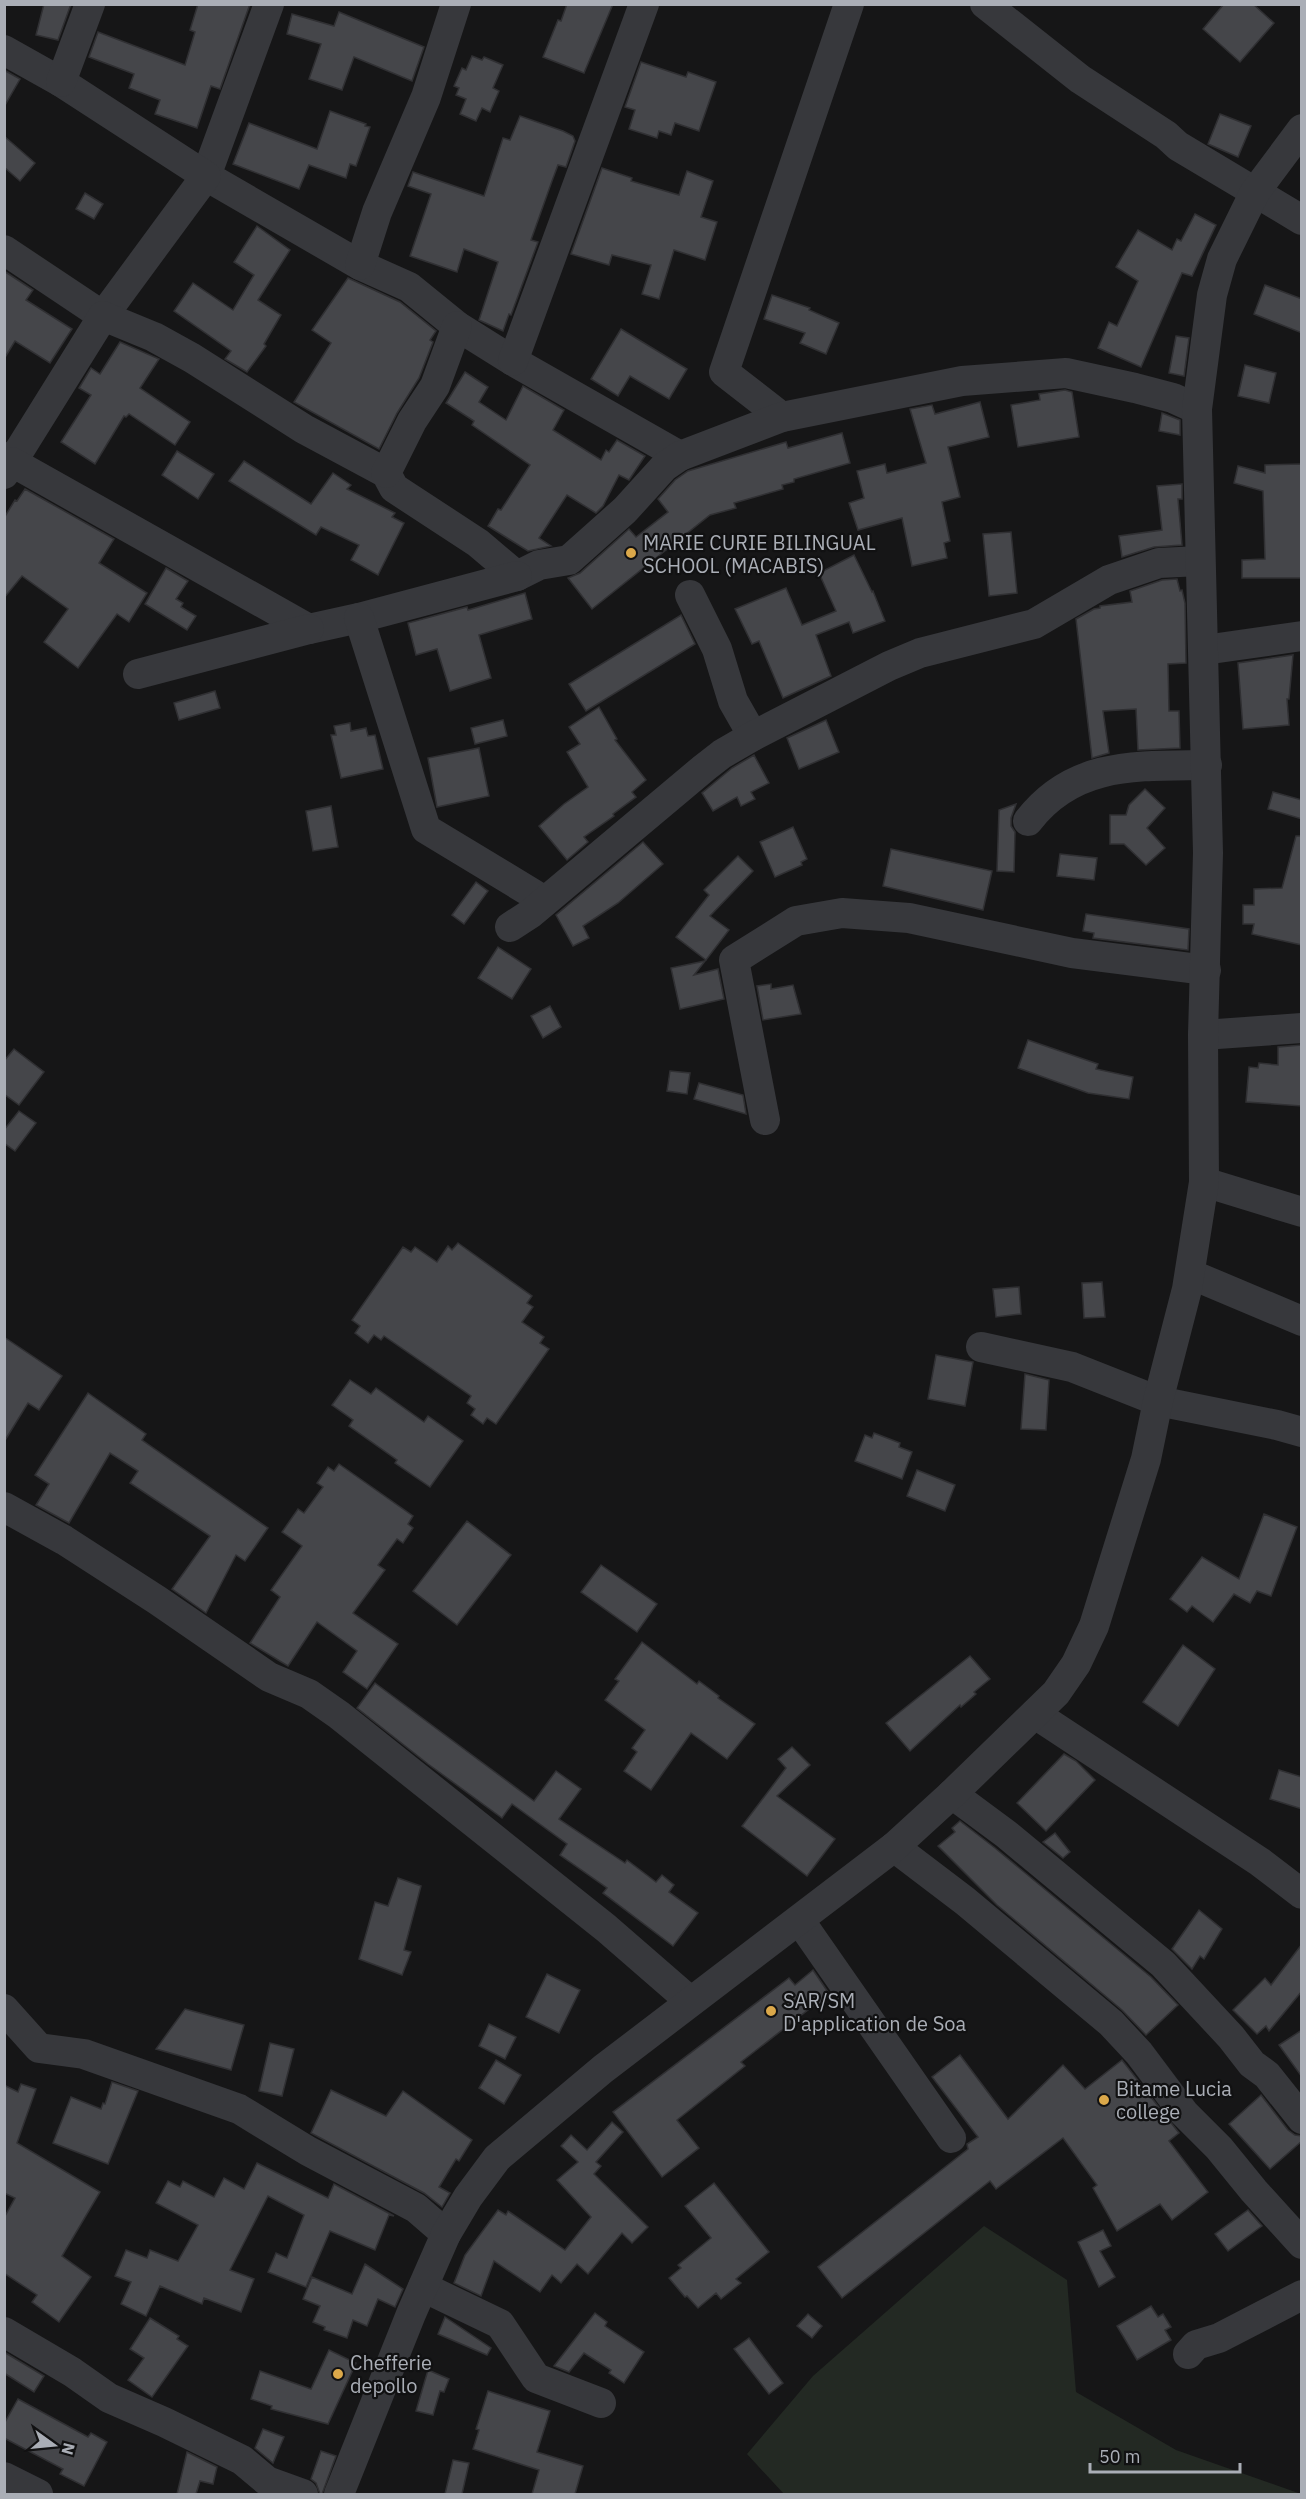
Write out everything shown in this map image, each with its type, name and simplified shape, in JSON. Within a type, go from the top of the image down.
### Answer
[{"type":"street","points":[[62,82],[90,4]]},
{"type":"street","points":[[268,4],[206,176],[102,316],[7,464],[309,629]]},
{"type":"street","points":[[360,265],[377,212],[426,97],[456,4]]},
{"type":"street","points":[[513,361],[644,4]]},
{"type":"street","points":[[782,417],[724,372],[849,4]]},
{"type":"street","points":[[985,4],[1080,79],[1166,135],[1178,146],[1302,220]]},
{"type":"street","points":[[4,50],[62,82],[206,176],[360,265],[409,287],[457,326],[513,361],[680,456]]},
{"type":"street","points":[[339,2494],[446,2234],[468,2196],[497,2158],[603,2069],[690,2001],[800,1921],[894,1847],[1056,1693],[1076,1664],[1094,1626],[1146,1459],[1190,1274],[1204,1182],[1203,1035],[1208,854],[1197,409],[1212,295],[1222,259],[1255,192],[1302,129]]},
{"type":"street","points":[[4,250],[102,316],[173,347],[304,429],[386,473],[394,488],[478,543],[517,576]]},
{"type":"street","points":[[386,473],[412,422],[435,386],[457,326]]},
{"type":"street","points":[[138,674],[517,576],[539,565],[569,560],[625,510],[664,466],[680,456],[782,417],[962,381],[1066,373],[1135,388],[1197,409]]},
{"type":"street","points":[[510,927],[545,901],[704,768],[722,754],[753,736],[879,670],[920,653],[1034,624],[1109,580],[1159,563],[1200,561]]},
{"type":"street","points":[[690,595],[717,649],[732,701],[753,736]]},
{"type":"street","points":[[359,618],[426,829],[545,901]]},
{"type":"street","points":[[1204,650],[1302,636]]},
{"type":"street","points":[[1028,821],[1040,805],[1073,781],[1118,768],[1207,765]]},
{"type":"street","points":[[765,1120],[734,960],[796,921],[842,913],[909,918],[1072,952],[1206,970]]},
{"type":"street","points":[[1203,1035],[1302,1028]]},
{"type":"street","points":[[1204,1182],[1302,1212]]},
{"type":"street","points":[[1190,1274],[1302,1322]]},
{"type":"street","points":[[981,1347],[1072,1367],[1158,1401],[1302,1432]]},
{"type":"street","points":[[4,1507],[64,1540],[269,1677],[309,1694],[339,1715],[606,1928],[690,2001]]},
{"type":"street","points":[[1035,1714],[1260,1862],[1302,1894]]},
{"type":"street","points":[[952,1794],[1015,1842],[1163,1964],[1231,2037],[1251,2064],[1267,2075],[1302,2119]]},
{"type":"street","points":[[894,1847],[965,1901],[1111,2024],[1139,2053],[1184,2113],[1219,2148],[1302,2244]]},
{"type":"street","points":[[800,1921],[951,2138]]},
{"type":"street","points":[[4,2009],[39,2048],[84,2054],[239,2109],[308,2151],[416,2208],[446,2234]]},
{"type":"street","points":[[423,2287],[500,2324],[536,2378],[601,2403]]},
{"type":"street","points":[[1188,2354],[1196,2345],[1219,2338],[1302,2295]]},
{"type":"street","points":[[4,2331],[72,2372],[109,2398],[242,2460],[267,2481],[303,2494]]},
{"type":"street","points":[[4,2477],[38,2494]]},
{"type":"shaded area","points":[[984,2226],[1067,2280],[1076,2392],[1176,2450],[1301,2494],[784,2494],[747,2454],[813,2376]]},
{"type":"building","points":[[44,4],[71,4],[58,40],[36,35]]},
{"type":"building","points":[[198,4],[250,4],[220,89],[211,86],[197,128],[155,114],[160,100],[129,88],[134,74],[89,57],[98,32],[185,65],[195,32],[190,30]]},
{"type":"building","points":[[567,4],[613,4],[584,73],[543,57]]},
{"type":"building","points":[[1224,4],[1253,4],[1274,23],[1240,62],[1203,29]]},
{"type":"building","points":[[339,12],[424,47],[412,81],[354,57],[342,90],[309,79],[321,44],[287,34],[292,14],[334,26]]},
{"type":"building","points":[[472,56],[482,60],[484,57],[503,65],[493,88],[499,91],[490,112],[482,108],[476,121],[460,114],[466,99],[456,95],[459,88],[454,86],[462,68],[466,70]]},
{"type":"building","points":[[641,62],[686,77],[688,72],[716,82],[699,131],[675,123],[671,135],[659,131],[657,138],[629,129],[635,110],[625,107]]},
{"type":"building","points":[[4,70],[20,79],[4,107]]},
{"type":"building","points":[[330,111],[370,127],[356,166],[350,164],[346,178],[309,165],[299,189],[233,164],[249,123],[317,149]]},
{"type":"building","points":[[1220,114],[1251,126],[1238,157],[1208,144]]},
{"type":"building","points":[[520,116],[563,131],[573,136],[575,141],[566,167],[558,165],[531,240],[538,242],[503,331],[479,320],[498,262],[464,249],[457,272],[410,256],[431,194],[408,186],[413,172],[484,196],[503,138],[510,140]]},
{"type":"building","points":[[4,136],[35,163],[20,181],[4,167]]},
{"type":"building","points":[[602,168],[632,178],[631,181],[679,195],[687,171],[713,181],[701,217],[717,222],[705,260],[674,250],[659,299],[642,294],[651,265],[612,255],[609,265],[571,254]]},
{"type":"building","points":[[85,193],[103,204],[94,219],[76,209]]},
{"type":"building","points":[[1195,214],[1216,225],[1192,276],[1182,273],[1141,367],[1098,348],[1109,322],[1117,326],[1138,281],[1116,267],[1138,230],[1172,250],[1177,239],[1181,241]]},
{"type":"building","points":[[257,226],[290,250],[258,300],[281,315],[264,344],[266,346],[247,372],[225,359],[231,351],[174,311],[193,283],[233,310],[254,275],[234,262]]},
{"type":"building","points":[[4,271],[33,290],[26,300],[72,329],[50,363],[15,341],[4,359]]},
{"type":"building","points":[[348,278],[400,302],[436,331],[430,340],[433,342],[419,378],[397,413],[379,449],[294,402],[331,343],[312,330]]},
{"type":"building","points":[[1265,285],[1302,299],[1302,333],[1254,314]]},
{"type":"building","points":[[772,295],[810,308],[809,310],[839,323],[826,354],[800,343],[805,333],[764,319]]},
{"type":"building","points":[[621,329],[687,369],[669,399],[630,376],[618,396],[591,379]]},
{"type":"building","points":[[1176,336],[1189,338],[1184,376],[1169,373]]},
{"type":"building","points":[[120,342],[159,359],[140,388],[190,422],[175,445],[129,414],[124,416],[95,464],[61,442],[91,395],[79,388],[91,368],[100,374]]},
{"type":"building","points":[[1245,365],[1276,373],[1269,403],[1238,396]]},
{"type":"building","points":[[465,372],[488,387],[479,402],[506,420],[523,386],[564,410],[553,430],[601,460],[606,450],[609,452],[617,440],[645,456],[629,480],[619,475],[603,506],[596,513],[567,495],[539,538],[551,546],[528,551],[488,526],[530,465],[472,425],[474,421],[446,403]]},
{"type":"building","points":[[1065,390],[1072,392],[1079,437],[1018,447],[1011,405],[1040,400],[1039,394]]},
{"type":"building","points":[[980,402],[989,437],[948,447],[960,497],[942,502],[950,541],[944,543],[947,558],[912,566],[902,518],[858,530],[849,503],[864,498],[857,471],[885,464],[887,473],[926,463],[910,409],[932,405],[935,414]]},
{"type":"building","points":[[1162,413],[1180,420],[1180,435],[1159,431]]},
{"type":"building","points":[[842,433],[850,463],[794,479],[794,482],[782,485],[783,489],[734,503],[736,508],[710,515],[592,609],[568,578],[580,573],[629,529],[636,537],[668,512],[658,499],[675,480],[688,471],[786,442],[788,448]]},
{"type":"building","points":[[177,451],[214,474],[198,499],[162,475]]},
{"type":"building","points":[[244,461],[311,504],[333,473],[351,485],[347,489],[395,513],[392,517],[404,523],[378,575],[351,560],[359,545],[321,527],[316,535],[229,481]]},
{"type":"building","points":[[1302,464],[1302,578],[1242,578],[1242,560],[1265,559],[1263,491],[1234,483],[1238,466],[1265,473],[1265,465]]},
{"type":"building","points":[[1182,484],[1182,499],[1178,499],[1182,545],[1154,547],[1122,557],[1119,536],[1162,530],[1157,486]]},
{"type":"building","points":[[25,489],[114,539],[99,563],[147,593],[129,622],[117,614],[78,668],[44,642],[68,609],[22,576],[4,598],[4,518]]},
{"type":"building","points":[[1011,532],[1017,593],[989,596],[983,534]]},
{"type":"building","points":[[854,555],[873,591],[885,621],[853,633],[849,622],[816,635],[831,676],[783,698],[759,641],[752,644],[735,609],[786,588],[802,625],[836,611],[819,573]]},
{"type":"building","points":[[166,568],[188,581],[176,599],[183,603],[181,607],[196,616],[187,630],[145,604]]},
{"type":"building","points":[[1177,579],[1185,603],[1186,663],[1168,664],[1169,711],[1179,711],[1180,748],[1138,750],[1136,709],[1103,711],[1109,753],[1092,758],[1076,619],[1100,606],[1132,602],[1130,591],[1162,580]]},
{"type":"building","points":[[525,593],[532,619],[479,635],[491,678],[450,691],[437,649],[416,655],[408,623],[467,607],[468,610]]},
{"type":"building","points":[[681,615],[695,644],[586,711],[569,684]]},
{"type":"building","points":[[1293,655],[1289,699],[1287,699],[1289,725],[1243,729],[1238,663]]},
{"type":"building","points":[[215,691],[220,708],[179,720],[174,703]]},
{"type":"building","points":[[599,707],[617,739],[615,740],[646,780],[632,792],[636,797],[584,837],[588,842],[567,860],[539,826],[588,787],[567,752],[580,744],[569,727]]},
{"type":"building","points":[[503,720],[507,736],[475,744],[471,728]]},
{"type":"building","points":[[826,720],[839,752],[799,769],[787,738]]},
{"type":"building","points":[[350,723],[351,731],[366,728],[368,736],[375,735],[383,769],[341,778],[331,735],[336,735],[334,726]]},
{"type":"building","points":[[479,748],[489,796],[437,807],[428,758]]},
{"type":"building","points":[[754,755],[769,783],[751,792],[755,799],[741,806],[737,797],[713,811],[702,793],[732,768]]},
{"type":"building","points":[[1145,789],[1165,808],[1147,828],[1165,848],[1146,865],[1124,844],[1110,844],[1110,815],[1126,815],[1129,805]]},
{"type":"building","points":[[1273,792],[1302,800],[1302,819],[1268,809]]},
{"type":"building","points":[[1016,804],[1011,818],[1011,826],[1015,832],[1014,872],[997,871],[999,810]]},
{"type":"building","points":[[331,806],[338,847],[313,851],[306,811]]},
{"type":"building","points":[[793,827],[807,859],[801,862],[802,865],[775,877],[760,842]]},
{"type":"building","points":[[1296,836],[1302,836],[1302,945],[1252,934],[1254,924],[1243,924],[1243,905],[1254,905],[1254,889],[1282,888]]},
{"type":"building","points":[[643,842],[663,864],[618,903],[583,926],[589,938],[573,946],[556,915]]},
{"type":"building","points":[[891,849],[992,871],[983,910],[883,886]]},
{"type":"building","points":[[1060,854],[1097,858],[1094,880],[1057,876]]},
{"type":"building","points":[[738,856],[753,871],[710,916],[729,930],[706,960],[676,937],[709,895],[704,890]]},
{"type":"building","points":[[476,882],[488,891],[464,924],[452,915]]},
{"type":"building","points":[[1086,914],[1189,929],[1188,950],[1093,938],[1094,933],[1083,931]]},
{"type":"building","points":[[498,947],[531,969],[512,999],[478,978]]},
{"type":"building","points":[[705,961],[694,975],[718,969],[724,999],[680,1009],[671,968]]},
{"type":"building","points":[[771,984],[771,989],[793,985],[801,1014],[763,1020],[757,986]]},
{"type":"building","points":[[550,1006],[561,1027],[543,1038],[531,1016]]},
{"type":"building","points":[[1028,1040],[1098,1064],[1096,1069],[1133,1077],[1129,1099],[1088,1093],[1018,1068]]},
{"type":"building","points":[[1302,1045],[1302,1106],[1246,1102],[1249,1067],[1258,1068],[1259,1063],[1278,1065],[1278,1047]]},
{"type":"building","points":[[14,1049],[44,1072],[19,1105],[4,1094],[4,1061]]},
{"type":"building","points":[[670,1071],[690,1073],[687,1094],[667,1091]]},
{"type":"building","points":[[699,1083],[743,1095],[746,1114],[694,1099]]},
{"type":"building","points":[[19,1111],[36,1123],[15,1151],[4,1143],[4,1130]]},
{"type":"building","points":[[458,1243],[532,1296],[527,1303],[533,1307],[522,1322],[544,1337],[540,1343],[549,1349],[496,1424],[487,1418],[483,1424],[471,1415],[475,1409],[467,1403],[471,1396],[384,1336],[381,1340],[374,1335],[368,1343],[355,1333],[360,1326],[352,1320],[403,1247],[411,1252],[415,1247],[437,1262],[448,1246],[452,1250]]},
{"type":"building","points":[[1102,1282],[1105,1317],[1084,1318],[1082,1283]]},
{"type":"building","points":[[1019,1287],[1021,1314],[996,1317],[993,1289]]},
{"type":"building","points":[[4,1337],[62,1376],[39,1410],[28,1403],[4,1442]]},
{"type":"building","points":[[936,1355],[973,1362],[965,1406],[928,1399]]},
{"type":"building","points":[[1025,1374],[1049,1380],[1046,1430],[1021,1429]]},
{"type":"building","points":[[350,1380],[371,1394],[376,1388],[424,1422],[428,1416],[463,1441],[430,1487],[395,1463],[397,1460],[349,1426],[353,1420],[332,1405]]},
{"type":"building","points":[[88,1393],[146,1434],[142,1440],[268,1528],[245,1561],[236,1555],[206,1613],[172,1589],[210,1536],[130,1483],[138,1471],[110,1453],[69,1523],[36,1505],[49,1484],[35,1475]]},
{"type":"building","points":[[874,1433],[900,1443],[899,1447],[912,1452],[902,1479],[855,1461],[865,1435],[872,1438]]},
{"type":"building","points":[[339,1464],[413,1516],[408,1524],[413,1528],[403,1543],[397,1539],[378,1565],[385,1570],[353,1613],[398,1644],[367,1689],[343,1672],[357,1651],[317,1622],[288,1666],[250,1643],[280,1597],[271,1590],[302,1546],[282,1532],[298,1509],[304,1513],[323,1487],[317,1483],[328,1467],[334,1471]]},
{"type":"building","points":[[917,1470],[955,1485],[945,1511],[907,1496]]},
{"type":"building","points":[[1264,1514],[1297,1527],[1271,1596],[1257,1591],[1250,1603],[1234,1594],[1213,1622],[1192,1606],[1187,1612],[1170,1599],[1202,1557],[1239,1579]]},
{"type":"building","points":[[467,1521],[511,1555],[457,1625],[413,1591]]},
{"type":"building","points":[[601,1565],[657,1604],[637,1632],[581,1592]]},
{"type":"building","points":[[642,1642],[697,1684],[699,1681],[719,1696],[718,1698],[755,1724],[727,1759],[691,1733],[651,1790],[624,1771],[637,1752],[632,1748],[645,1730],[605,1700],[619,1681],[615,1679]]},
{"type":"building","points":[[1183,1645],[1215,1669],[1178,1726],[1143,1702]]},
{"type":"building","points":[[970,1656],[990,1679],[910,1751],[886,1723]]},
{"type":"building","points":[[375,1683],[534,1801],[556,1771],[581,1789],[559,1819],[625,1863],[627,1860],[656,1882],[662,1875],[674,1885],[669,1892],[698,1913],[673,1946],[603,1893],[607,1888],[560,1855],[567,1844],[512,1804],[502,1818],[357,1708]]},
{"type":"building","points":[[792,1747],[810,1765],[777,1796],[835,1839],[807,1876],[742,1826],[786,1768],[778,1759]]},
{"type":"building","points":[[1064,1754],[1076,1761],[1095,1780],[1046,1831],[1017,1803]]},
{"type":"building","points":[[1279,1770],[1302,1777],[1302,1809],[1270,1799]]},
{"type":"building","points":[[960,1821],[1151,1977],[1178,2005],[1146,2035],[1122,2010],[997,1905],[938,1846],[955,1832],[952,1828]]},
{"type":"building","points":[[1055,1833],[1070,1852],[1063,1858],[1043,1842]]},
{"type":"building","points":[[398,1878],[421,1886],[404,1950],[411,1952],[402,1975],[359,1959],[375,1902],[388,1906]]},
{"type":"building","points":[[1199,1910],[1222,1929],[1204,1959],[1200,1956],[1192,1969],[1172,1949]]},
{"type":"building","points":[[1302,1944],[1302,1991],[1269,2031],[1266,2026],[1257,2034],[1233,2010],[1265,1978],[1271,1985]]},
{"type":"building","points":[[813,1970],[830,1995],[741,2062],[745,2066],[677,2120],[699,2148],[662,2177],[613,2112],[789,1978],[795,1985]]},
{"type":"building","points":[[547,1974],[580,1990],[559,2033],[526,2017]]},
{"type":"building","points":[[185,2009],[244,2025],[231,2070],[156,2049]]},
{"type":"building","points":[[489,2024],[516,2037],[505,2059],[479,2046]]},
{"type":"building","points":[[1302,2030],[1302,2077],[1279,2045]]},
{"type":"building","points":[[270,2043],[294,2049],[282,2096],[259,2091]]},
{"type":"building","points":[[960,2055],[1008,2119],[1063,2065],[1085,2089],[1122,2060],[1179,2133],[1169,2141],[1208,2192],[1172,2220],[1160,2204],[1117,2231],[1093,2188],[1097,2185],[1063,2138],[996,2189],[990,2181],[842,2298],[818,2267],[968,2149],[967,2144],[978,2137],[932,2077]]},
{"type":"building","points":[[496,2060],[521,2075],[504,2104],[479,2088]]},
{"type":"building","points":[[112,2082],[138,2091],[108,2164],[53,2143],[71,2097],[101,2109],[103,2103],[105,2104]]},
{"type":"building","points":[[21,2084],[36,2089],[17,2143],[100,2192],[62,2256],[91,2277],[59,2322],[32,2302],[37,2295],[4,2273],[4,2218],[15,2198],[4,2193],[4,2085],[18,2092]]},
{"type":"building","points":[[331,2090],[386,2116],[403,2091],[472,2140],[459,2161],[456,2159],[439,2187],[450,2193],[442,2207],[424,2193],[311,2133]]},
{"type":"building","points":[[1261,2095],[1288,2130],[1295,2135],[1302,2136],[1302,2141],[1270,2169],[1229,2124]]},
{"type":"building","points":[[612,2122],[623,2132],[596,2162],[601,2166],[594,2174],[648,2227],[632,2243],[622,2233],[588,2274],[577,2264],[561,2283],[552,2275],[540,2292],[494,2261],[481,2296],[454,2283],[465,2255],[498,2210],[506,2215],[508,2211],[565,2250],[591,2217],[557,2180],[578,2162],[561,2146],[571,2135],[587,2150]]},
{"type":"building","points":[[257,2163],[328,2198],[334,2184],[394,2216],[389,2215],[375,2250],[330,2231],[306,2287],[268,2272],[276,2253],[287,2258],[304,2215],[268,2196],[230,2270],[254,2279],[241,2312],[204,2298],[202,2304],[160,2286],[146,2316],[121,2304],[131,2282],[115,2276],[126,2250],[147,2258],[150,2250],[178,2261],[198,2225],[156,2203],[168,2181],[180,2187],[183,2181],[214,2197],[224,2178],[244,2189]]},
{"type":"building","points":[[714,2183],[769,2252],[736,2279],[741,2283],[721,2299],[716,2293],[698,2308],[669,2278],[681,2268],[678,2265],[711,2238],[685,2206]]},
{"type":"building","points":[[1248,2210],[1262,2226],[1228,2251],[1215,2234]]},
{"type":"building","points":[[1103,2230],[1111,2246],[1100,2251],[1115,2277],[1099,2287],[1078,2242]]},
{"type":"building","points":[[365,2264],[403,2289],[395,2307],[378,2299],[367,2326],[353,2320],[347,2338],[324,2330],[325,2327],[313,2322],[320,2306],[303,2299],[312,2277],[352,2294]]},
{"type":"building","points":[[1151,2306],[1158,2317],[1163,2314],[1171,2327],[1165,2330],[1171,2340],[1137,2360],[1117,2326]]},
{"type":"building","points":[[595,2313],[607,2322],[605,2326],[644,2352],[624,2383],[609,2373],[611,2370],[584,2353],[569,2372],[554,2366]]},
{"type":"building","points":[[808,2314],[822,2326],[812,2338],[797,2326]]},
{"type":"building","points":[[445,2317],[491,2348],[487,2355],[438,2334]]},
{"type":"building","points":[[150,2318],[179,2336],[177,2339],[188,2346],[152,2397],[128,2380],[144,2358],[130,2349]]},
{"type":"building","points":[[749,2338],[783,2383],[769,2394],[734,2349]]},
{"type":"building","points":[[329,2350],[356,2363],[328,2424],[271,2409],[272,2406],[251,2399],[260,2371],[311,2389]]},
{"type":"building","points":[[4,2352],[44,2376],[34,2392],[4,2373]]},
{"type":"building","points":[[428,2370],[449,2379],[444,2392],[440,2391],[433,2415],[416,2411]]},
{"type":"building","points":[[488,2391],[550,2411],[537,2452],[583,2466],[575,2494],[532,2494],[539,2470],[473,2449],[479,2430],[476,2429]]},
{"type":"building","points":[[18,2399],[88,2437],[91,2433],[107,2442],[84,2486],[60,2474],[63,2469],[4,2438],[4,2424]]},
{"type":"building","points":[[263,2429],[284,2437],[273,2463],[255,2448]]},
{"type":"building","points":[[321,2451],[336,2456],[322,2494],[320,2494],[316,2483],[311,2479]]},
{"type":"building","points":[[187,2452],[217,2467],[213,2484],[200,2481],[196,2494],[177,2494]]},
{"type":"building","points":[[453,2460],[469,2463],[462,2494],[445,2494]]},
{"type":"place","name":"MARIE CURIE BILINGUAL SCHOOL (MACABIS)","points":[[631,553]]},
{"type":"place","name":"SAR/SM D'application de Soa","points":[[771,2011]]},
{"type":"place","name":"Bitame Lucia college","points":[[1104,2100]]},
{"type":"place","name":"Chefferie depollo","points":[[338,2374]]}]
